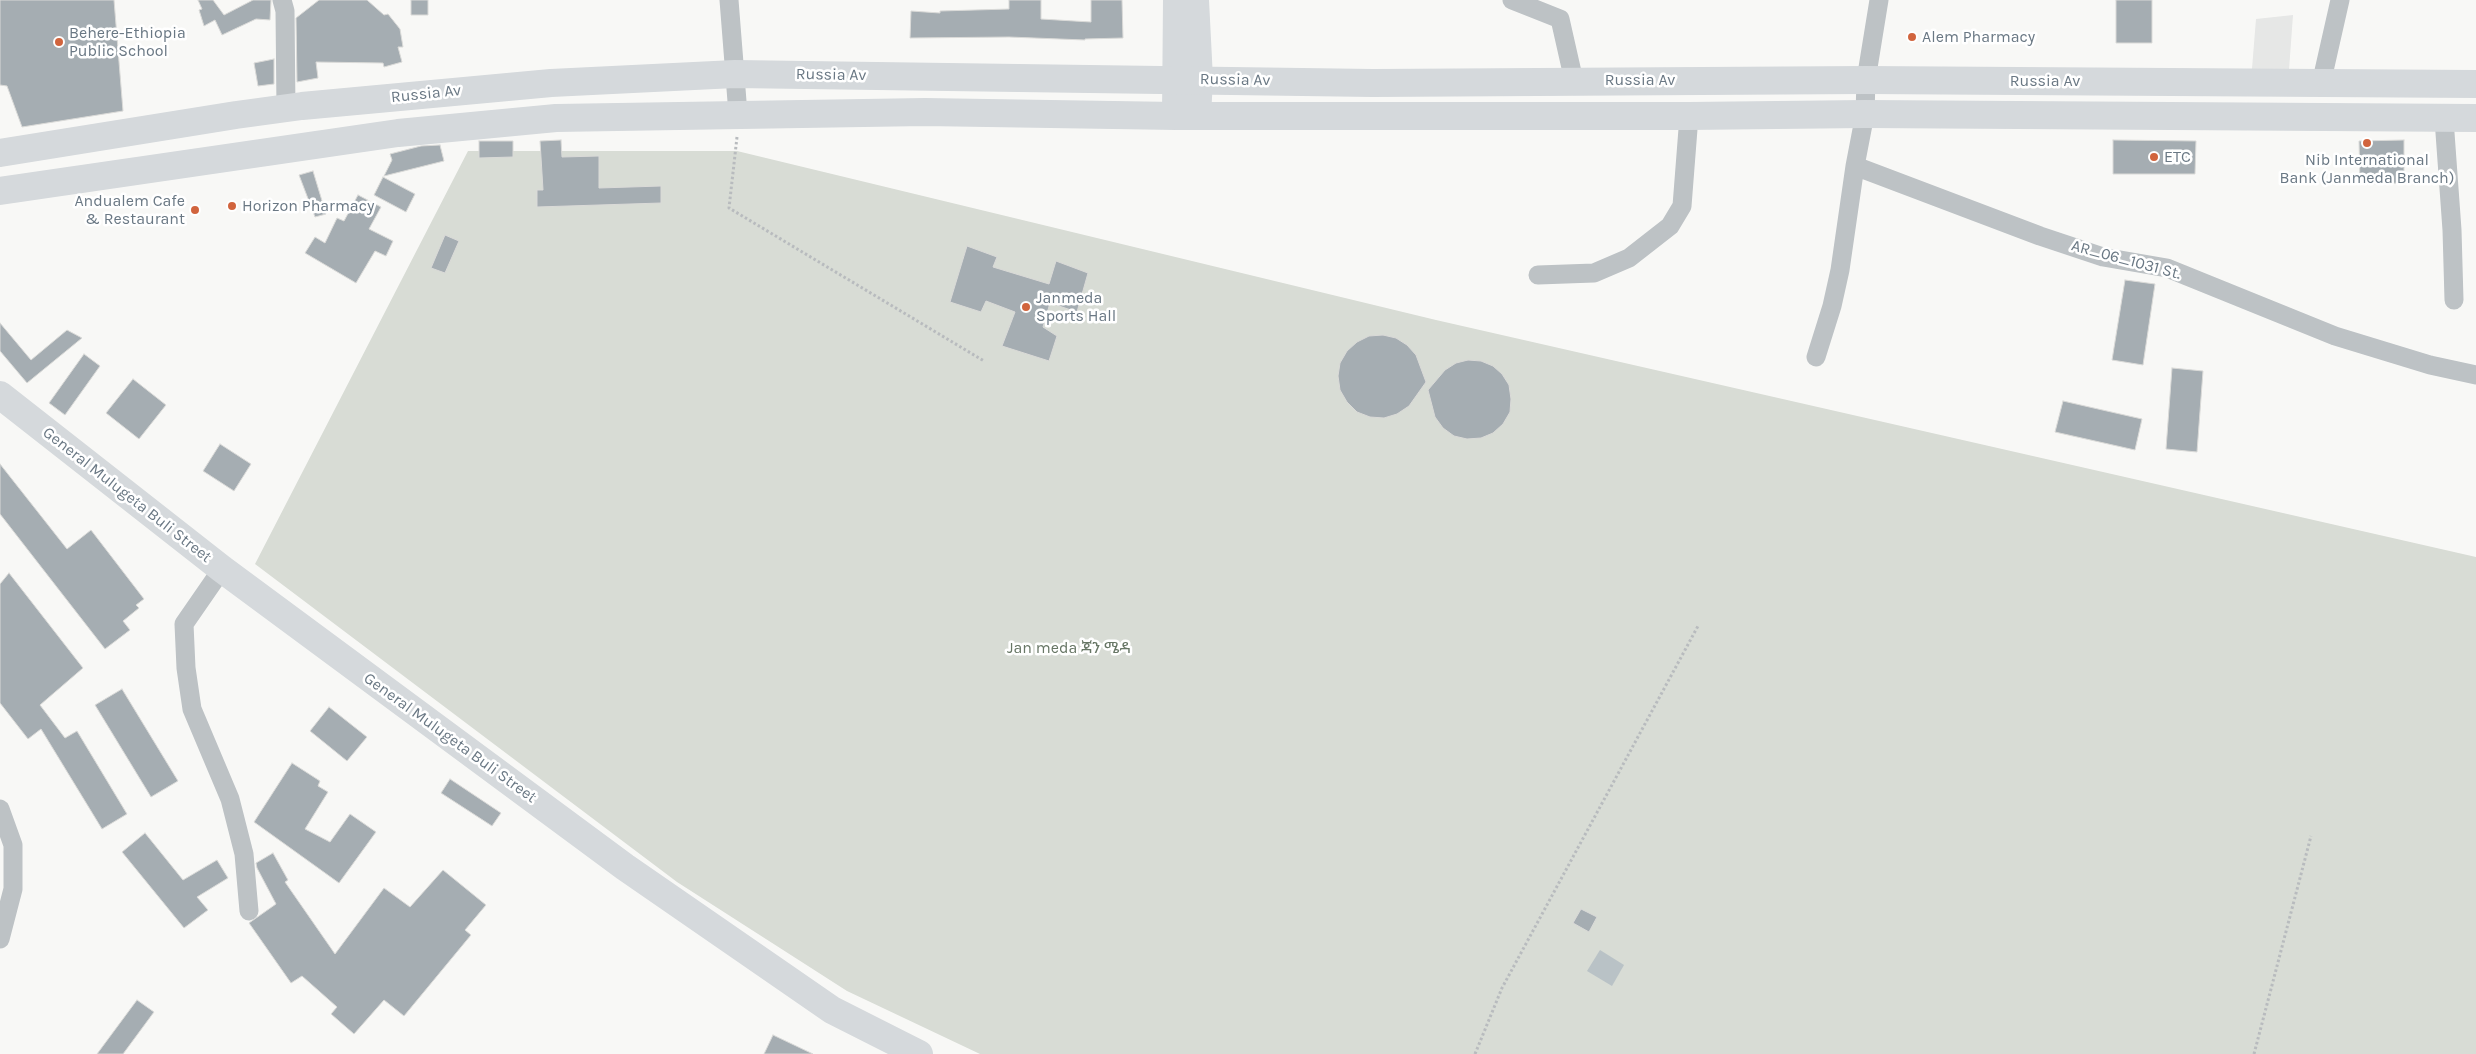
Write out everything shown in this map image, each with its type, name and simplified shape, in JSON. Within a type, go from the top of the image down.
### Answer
[{"type":"main road","points":[[1176,0],[1188,79]]},
{"type":"main road","points":[[1187,116],[1188,79],[1196,0]]},
{"type":"main road","name":"Russia Av","points":[[0,153],[236,115],[286,109],[550,83],[735,74],[1373,83],[1574,80],[1866,80],[2476,84]]},
{"type":"main road","name":"Russia Av","points":[[0,191],[398,133],[556,118],[925,112],[1187,116],[1864,114],[2476,118]]},
{"type":"main road","points":[[236,115],[242,155]]},
{"type":"main road","name":"General Mulugeta Buli Street","points":[[0,395],[222,569],[625,867],[832,1010],[919,1054]]},
{"type":"street","points":[[282,0],[285,11],[286,109]]},
{"type":"street","points":[[730,0],[738,114]]},
{"type":"street","points":[[1512,0],[1560,19],[1574,80]]},
{"type":"street","points":[[1816,357],[1832,306],[1840,270],[1879,0]]},
{"type":"street","points":[[2322,84],[2340,0]]},
{"type":"street","points":[[1538,275],[1594,273],[1629,258],[1670,226],[1682,206],[1690,116]]},
{"type":"street","points":[[2444,118],[2452,230],[2454,300]]},
{"type":"street","name":"AR_06_1031 St.","points":[[1855,166],[2040,236],[2102,256],[2166,268],[2335,336],[2430,365],[2476,375]]},
{"type":"street","points":[[222,569],[184,624],[186,668],[192,709],[230,799],[244,854],[249,911]]},
{"type":"street","points":[[0,809],[13,845],[13,889],[0,939]]},
{"type":"path","points":[[738,114],[737,151],[730,208],[984,361]]},
{"type":"path","points":[[1476,1054],[1502,988],[1698,626]]},
{"type":"path","points":[[2254,1054],[2311,836]]},
{"type":"shaded area","points":[[2293,15],[2289,70],[2251,81],[2256,19]]},
{"type":"shaded area","points":[[1600,950],[1624,965],[1612,986],[1587,971]]},
{"type":"green space","name":"Jan meda ጃን ሜዳ","points":[[468,151],[737,151],[1436,320],[2476,557],[2476,1054],[980,1054],[847,991],[677,882],[255,564]]},
{"type":"building","name":"Behere-Ethiopia Public School","points":[[0,0],[114,0],[123,111],[22,127],[7,86],[0,85]]},
{"type":"building","points":[[198,0],[213,0],[224,15],[253,0],[271,0],[270,20],[256,19],[222,35],[215,20],[204,26],[199,10],[202,9]]},
{"type":"building","points":[[319,0],[367,0],[384,15],[388,14],[400,29],[403,47],[398,47],[402,62],[384,67],[383,63],[316,62],[318,78],[297,82],[296,18]]},
{"type":"building","points":[[411,0],[428,0],[428,15],[411,15]]},
{"type":"building","points":[[1009,0],[1041,0],[1041,19],[1091,22],[1091,0],[1122,0],[1123,38],[1085,40],[1009,37],[910,38],[911,11],[940,13],[940,11],[1009,9]]},
{"type":"building","points":[[2116,0],[2152,0],[2152,43],[2116,43]]},
{"type":"building","points":[[274,59],[274,84],[258,86],[254,63]]},
{"type":"building","points":[[561,140],[562,157],[599,156],[599,188],[661,186],[661,203],[537,207],[537,190],[543,190],[540,141]]},
{"type":"building","name":"ETC","points":[[2113,140],[2196,141],[2195,174],[2113,174]]},
{"type":"building","points":[[2404,140],[2404,183],[2360,184],[2359,141]]},
{"type":"building","points":[[479,141],[513,141],[513,157],[479,158]]},
{"type":"building","points":[[440,145],[444,161],[384,176],[392,160],[390,154],[421,146]]},
{"type":"building","points":[[313,171],[326,214],[315,217],[299,175]]},
{"type":"building","points":[[383,177],[415,194],[406,212],[374,195]]},
{"type":"building","points":[[358,195],[381,207],[369,229],[393,241],[386,256],[375,251],[356,283],[305,253],[315,237],[325,243],[337,218],[344,221]]},
{"type":"building","points":[[445,235],[459,241],[445,273],[431,268]]},
{"type":"building","name":"Janmeda Sports Hall","points":[[967,246],[997,257],[993,267],[1049,284],[1056,261],[1088,273],[1077,312],[1050,303],[1043,327],[1057,336],[1049,361],[1002,346],[1015,312],[986,301],[981,312],[950,302]]},
{"type":"building","points":[[2125,280],[2155,284],[2143,365],[2112,360]]},
{"type":"building","points":[[0,323],[31,360],[67,330],[82,338],[27,383],[0,351]]},
{"type":"building","points":[[1383,335],[1396,338],[1407,345],[1416,355],[1426,382],[1409,406],[1397,414],[1384,418],[1370,417],[1357,412],[1347,402],[1340,390],[1338,376],[1340,363],[1347,351],[1357,342],[1369,336]]},
{"type":"building","points":[[84,354],[100,366],[65,415],[49,403]]},
{"type":"building","points":[[1468,360],[1481,361],[1493,366],[1502,374],[1509,385],[1510,412],[1503,424],[1493,433],[1481,438],[1467,439],[1454,436],[1443,428],[1435,417],[1428,390],[1445,370],[1456,363]]},
{"type":"building","points":[[2172,368],[2203,371],[2197,452],[2166,449]]},
{"type":"building","points":[[133,379],[166,405],[139,439],[106,413]]},
{"type":"building","points":[[2063,401],[2142,419],[2135,450],[2055,432]]},
{"type":"building","points":[[220,444],[251,464],[234,491],[203,471]]},
{"type":"building","points":[[0,464],[67,549],[91,530],[144,599],[136,605],[139,608],[123,621],[130,630],[105,649],[0,514]]},
{"type":"building","points":[[9,573],[83,668],[40,705],[65,738],[77,731],[127,814],[102,829],[41,729],[28,739],[0,703],[0,584]]},
{"type":"building","points":[[122,689],[178,781],[151,797],[95,705]]},
{"type":"building","points":[[329,707],[367,737],[347,761],[310,731]]},
{"type":"building","points":[[292,763],[320,781],[318,786],[328,792],[305,829],[330,842],[350,814],[376,832],[339,883],[254,822]]},
{"type":"building","points":[[450,779],[501,813],[492,826],[441,793]]},
{"type":"building","points":[[145,833],[183,880],[217,860],[228,878],[197,897],[208,910],[184,928],[122,852]]},
{"type":"building","points":[[273,853],[288,880],[285,882],[335,954],[384,888],[410,907],[443,870],[486,905],[465,930],[471,935],[404,1016],[384,1000],[354,1034],[331,1014],[337,1007],[302,976],[291,983],[249,923],[276,904],[256,863]]},
{"type":"building","points":[[1581,909],[1597,917],[1589,932],[1573,923]]},
{"type":"building","points":[[137,1000],[154,1012],[123,1054],[97,1054]]},
{"type":"building","points":[[773,1035],[813,1054],[764,1054]]},
{"type":"place","name":"Alem Pharmacy","points":[[1912,37]]},
{"type":"place","name":"Behere-Ethiopia Public School","points":[[59,42]]},
{"type":"place","name":"Nib International Bank (Janmeda Branch)","points":[[2367,143]]},
{"type":"place","name":"ETC","points":[[2154,157]]},
{"type":"place","name":"Horizon Pharmacy","points":[[232,206]]},
{"type":"place","name":"Andualem Cafe & Restaurant","points":[[195,210]]},
{"type":"place","name":"Janmeda Sports Hall","points":[[1026,307]]}]
